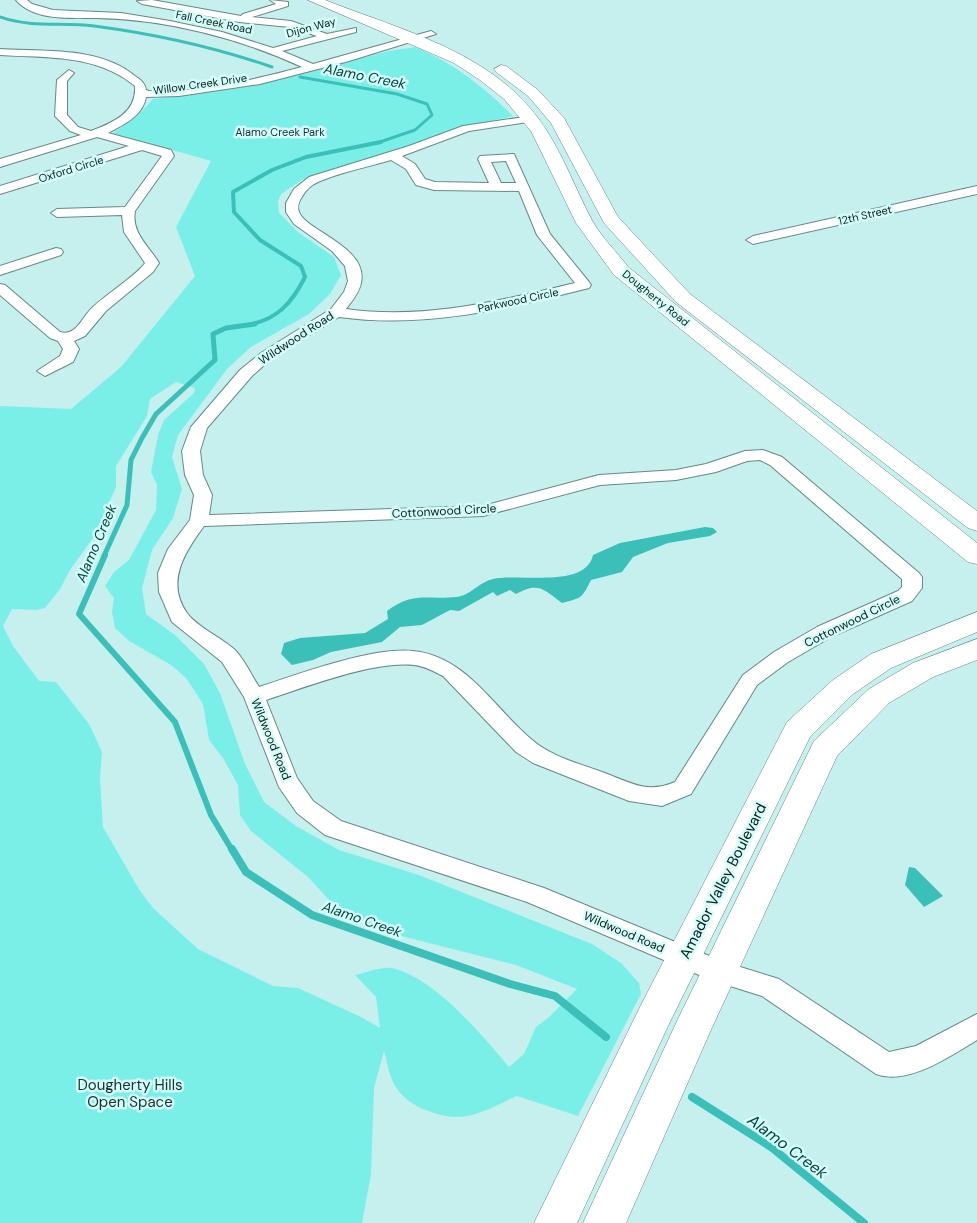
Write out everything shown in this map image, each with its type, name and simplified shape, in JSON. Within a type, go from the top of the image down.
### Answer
[{"type":"main road","name":"Dougherty Road","points":[[314,0],[421,37],[468,50],[505,72],[533,93],[558,121],[610,219],[684,298],[977,523]]},
{"type":"main road","name":"Dougherty Road","points":[[338,0],[421,37],[483,76],[510,97],[531,119],[586,224],[622,271],[977,556]]},
{"type":"main road","points":[[531,119],[545,124],[564,152],[579,162]]},
{"type":"main road","name":"Amador Valley Boulevard","points":[[554,1223],[798,730],[843,687],[880,661],[977,621]]},
{"type":"main road","points":[[604,1223],[644,1139],[691,1031],[825,749],[879,696],[923,670],[977,649]]},
{"type":"street","name":"Fall Creek Road","points":[[21,0],[25,5],[35,9],[54,13],[112,15],[222,35],[276,50],[308,66]]},
{"type":"street","points":[[239,19],[284,4],[275,0]]},
{"type":"street","points":[[132,5],[180,9],[239,19],[291,24],[325,36]]},
{"type":"street","points":[[154,22],[180,9]]},
{"type":"street","name":"Dijon Way","points":[[276,50],[354,30]]},
{"type":"street","name":"Willow Creek Drive","points":[[141,93],[153,95],[211,89],[308,66],[395,40],[421,37]]},
{"type":"street","points":[[0,52],[54,55],[103,62],[130,74],[140,85],[141,93],[138,106],[116,125],[60,147],[0,163]]},
{"type":"street","name":"Oxford Circle","points":[[69,73],[62,80],[61,116],[74,129],[166,153],[168,156],[129,211]]},
{"type":"street","name":"Wildwood Road","points":[[531,119],[467,128],[394,156],[314,180],[300,189],[292,202],[292,212],[299,221],[337,248],[352,266],[354,281],[350,293],[336,312],[260,361],[246,373],[199,427],[191,451],[194,475],[203,495],[199,521],[176,550],[168,573],[169,592],[179,617],[229,657],[254,696],[287,780],[305,806],[333,828],[535,895],[684,958],[720,972],[770,987],[886,1065],[921,1058],[977,1026]]},
{"type":"street","name":"Oxford Circle","points":[[1,189],[76,168],[141,146]]},
{"type":"street","points":[[394,156],[411,167],[420,182],[434,186],[524,187]]},
{"type":"street","name":"Parkwood Circle","points":[[336,312],[385,319],[425,317],[450,314],[584,285],[544,235],[510,157],[484,159],[497,187]]},
{"type":"street","name":"12th Street","points":[[753,240],[977,190]]},
{"type":"street","points":[[57,213],[129,211],[126,221],[127,229],[152,263],[148,269],[105,303],[86,322],[83,330],[76,335],[64,338]]},
{"type":"street","points":[[0,271],[56,252]]},
{"type":"street","points":[[0,288],[55,334],[64,338],[71,350],[67,360],[46,371]]},
{"type":"street","name":"Cottonwood Circle","points":[[199,521],[484,511],[502,508],[587,482],[615,478],[676,475],[710,468],[745,456],[763,455],[776,461],[912,577],[912,588],[905,596],[824,632],[781,657],[750,680],[683,788],[662,797],[637,795],[541,757],[524,746],[450,671],[434,663],[413,658],[380,660],[320,675],[254,696]]},
{"type":"green space","points":[[415,47],[444,61],[468,77],[513,116],[452,130],[393,153],[302,180],[281,194],[278,201],[279,213],[298,232],[334,257],[341,275],[330,294],[309,314],[251,347],[227,369],[178,435],[172,457],[182,489],[173,518],[152,550],[142,588],[146,614],[175,635],[204,664],[220,693],[245,764],[264,802],[296,826],[339,850],[419,875],[592,944],[621,963],[639,983],[641,994],[578,1116],[517,1096],[473,1115],[451,1117],[439,1115],[419,1107],[401,1093],[395,1086],[384,1051],[374,1088],[371,1174],[362,1223],[0,1223],[0,406],[71,409],[121,367],[195,276],[176,227],[211,161],[113,133],[138,115],[153,99],[254,85],[389,51]],"holes":[[[176,382],[195,388],[194,393],[164,420],[158,435],[151,472],[157,485],[156,510],[129,560],[114,572],[105,586],[114,598],[112,612],[115,628],[129,641],[171,665],[186,678],[203,704],[209,740],[223,758],[238,785],[240,815],[251,831],[308,877],[329,900],[362,921],[405,937],[516,965],[577,989],[548,1018],[536,1027],[524,1054],[509,1067],[471,1024],[441,995],[425,983],[408,974],[388,968],[355,975],[376,997],[380,1028],[361,1017],[298,988],[273,986],[198,949],[154,909],[140,891],[103,827],[100,778],[102,752],[89,724],[56,682],[39,681],[13,646],[3,626],[12,609],[36,610],[45,608],[60,589],[70,570],[95,535],[116,487],[116,466],[147,416],[150,399]]]},
{"type":"shaded area","points":[[705,527],[713,528],[717,532],[710,536],[668,543],[633,557],[622,572],[591,580],[583,594],[574,600],[562,603],[545,591],[536,588],[530,588],[516,594],[510,590],[497,596],[493,592],[459,611],[450,610],[422,625],[400,627],[382,642],[331,652],[313,660],[292,665],[281,654],[284,643],[300,638],[365,633],[388,619],[387,611],[405,601],[420,598],[461,596],[493,579],[565,576],[578,572],[588,566],[593,555],[620,543]]},
{"type":"shaded area","points":[[909,867],[915,868],[943,896],[924,907],[905,885]]},
{"type":"waterway","name":"Alamo Creek","points":[[0,17],[23,22],[94,26],[139,33],[206,47],[272,67]]},
{"type":"waterway","name":"Alamo Creek","points":[[300,77],[397,94],[427,104],[432,115],[415,130],[378,143]]},
{"type":"waterway","name":"Alamo Creek","points":[[247,325],[267,319],[282,309],[295,295],[305,277],[301,266],[260,240],[234,212],[233,192],[272,170],[306,157],[378,143]]},
{"type":"waterway","name":"Alamo Creek","points":[[104,556],[127,505],[131,460],[156,414],[215,360],[213,334],[226,328],[255,324]]},
{"type":"waterway","name":"Alamo Creek","points":[[105,555],[79,614],[175,722],[211,815],[232,850]]},
{"type":"waterway","name":"Alamo Creek","points":[[232,849],[246,872],[312,915],[510,984],[555,996],[606,1037]]},
{"type":"waterway","name":"Alamo Creek","points":[[692,1097],[771,1147],[864,1223]]},
{"type":"park label","name":"Alamo Creek Park","points":[[280,132]]},
{"type":"park label","name":"Dougherty Hills Open Space","points":[[130,1094]]}]
